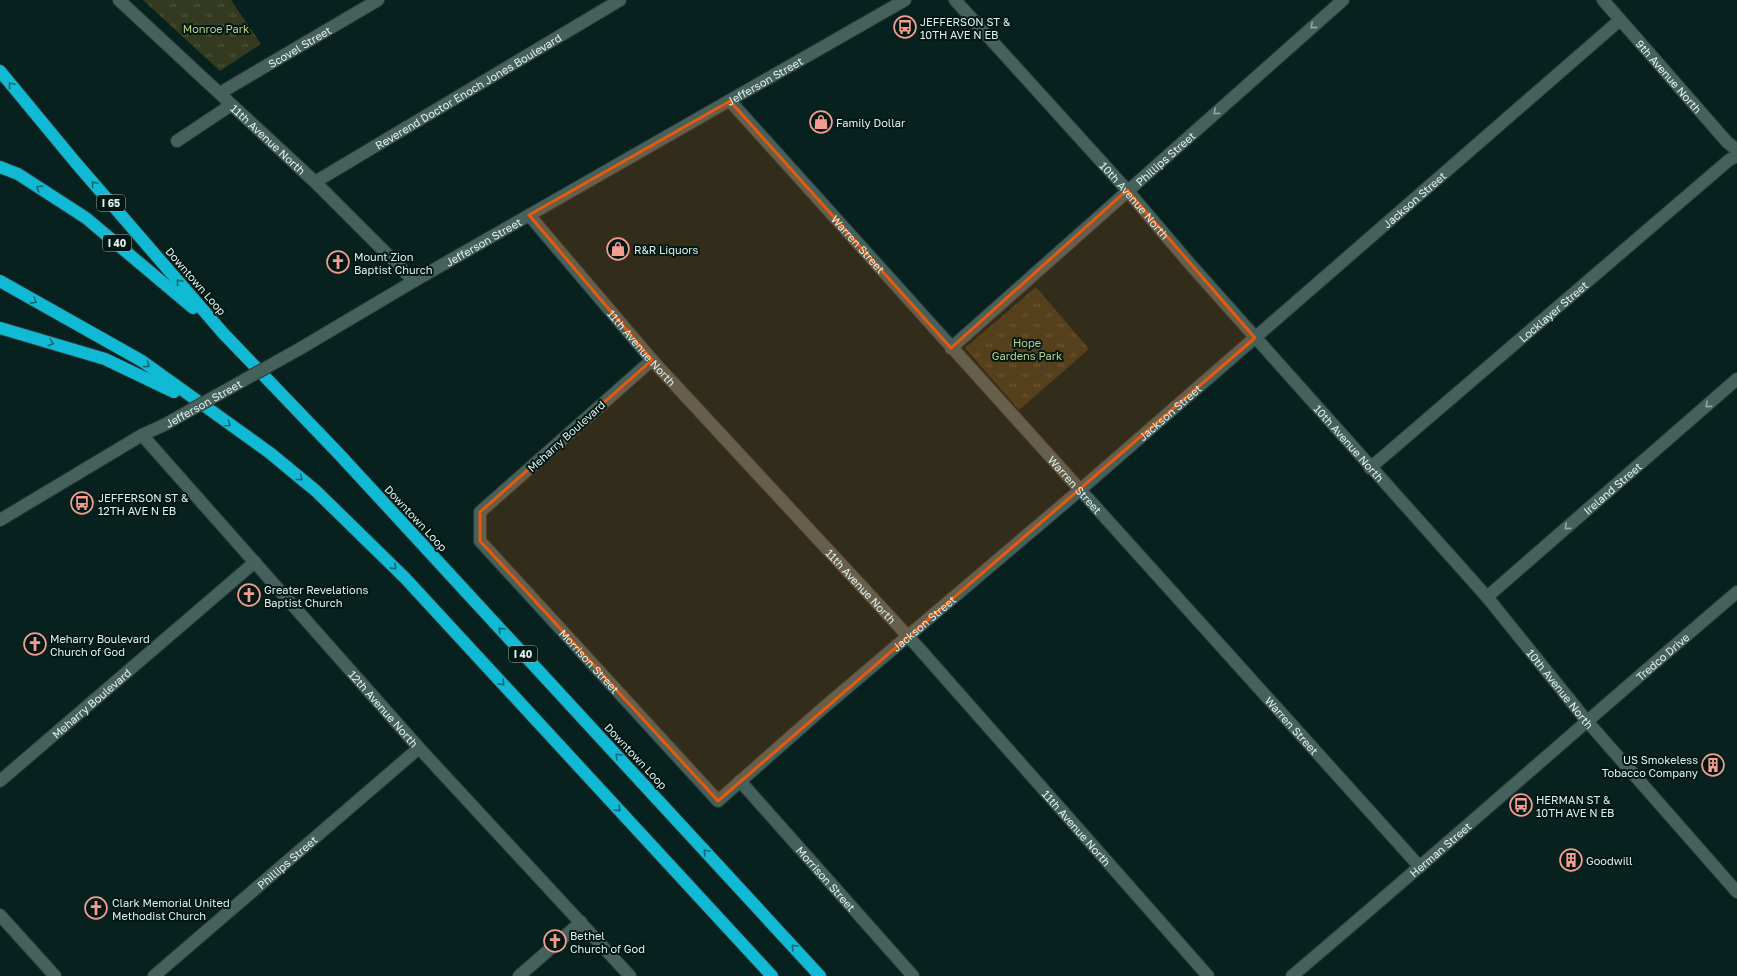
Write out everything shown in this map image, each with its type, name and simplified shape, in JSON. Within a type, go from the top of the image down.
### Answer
[{"type":"highway","name":"Downtown Loop","points":[[0,71],[76,163],[223,333],[344,460],[820,976]]},
{"type":"highway","name":"I 40","points":[[0,167],[18,174],[86,218],[223,333]]},
{"type":"highway","points":[[0,281],[142,361],[270,453],[316,491],[405,578],[772,976]]},
{"type":"highway","points":[[0,328],[105,360],[196,401]]},
{"type":"street","name":"11th Avenue North","points":[[119,0],[315,182],[414,281]]},
{"type":"street","name":"Scovel Street","points":[[220,93],[378,0]]},
{"type":"street","name":"Reverend Doctor Enoch Jones Boulevard","points":[[315,182],[620,0]]},
{"type":"street","name":"Jefferson Street","points":[[0,520],[142,435],[164,425],[301,348],[414,281],[906,0]]},
{"type":"street","name":"10th Avenue North","points":[[955,0],[1126,190],[1370,468],[1487,597],[1586,720],[1737,892]]},
{"type":"street","name":"Phillips Street","points":[[950,348],[1126,190],[1343,0]]},
{"type":"street","name":"9th Avenue North","points":[[1603,0],[1727,142],[1737,150]]},
{"type":"street","name":"Jackson Street","points":[[718,801],[1080,490],[1620,20]]},
{"type":"street","name":"Warren Street","points":[[730,101],[950,348],[1420,867]]},
{"type":"street","points":[[177,141],[231,105]]},
{"type":"street","name":"Locklayer Street","points":[[1370,468],[1729,160],[1737,156]]},
{"type":"street","name":"11th Avenue North","points":[[529,215],[652,360],[909,637],[1208,976]]},
{"type":"street","name":"Meharry Boulevard","points":[[480,512],[652,360]]},
{"type":"street","name":"Ireland Street","points":[[1487,597],[1737,379]]},
{"type":"street","name":"12th Avenue North","points":[[142,435],[419,748],[630,976]]},
{"type":"street","name":"Morrison Street","points":[[480,512],[480,541],[718,801]]},
{"type":"street","name":"Meharry Boulevard","points":[[0,781],[254,562]]},
{"type":"street","name":"Tredco Drive","points":[[1586,720],[1737,592]]},
{"type":"street","name":"Herman Street","points":[[1292,976],[1420,867],[1586,720]]},
{"type":"street","name":"Phillips Street","points":[[154,976],[419,748]]},
{"type":"street","name":"Morrison Street","points":[[740,781],[913,976]]},
{"type":"street","points":[[0,915],[55,976]]},
{"type":"street","points":[[519,976],[581,922]]},
{"type":"highlighted area","points":[[730,101],[951,348],[1127,190],[1255,338],[718,801],[480,541],[480,512],[652,360],[529,215]]},
{"type":"green space","name":"Monroe Park","points":[[143,0],[231,0],[261,44],[220,71]]},
{"type":"green space","name":"Hope Gardens Park","points":[[1036,287],[1089,349],[1019,410],[965,348]]},
{"type":"place","name":"JEFFERSON ST & 10TH AVE N EB","points":[[905,27]]},
{"type":"place","name":"Family Dollar","points":[[821,122]]},
{"type":"place","name":"R&R Liquors","points":[[618,249]]},
{"type":"place","name":"Mount Zion Baptist Church","points":[[338,262]]},
{"type":"place","name":"JEFFERSON ST & 12TH AVE N EB","points":[[82,503]]},
{"type":"place","name":"Greater Revelations Baptist Church","points":[[249,595]]},
{"type":"place","name":"Meharry Boulevard Church of God","points":[[35,644]]},
{"type":"place","name":"US Smokeless Tobacco Company","points":[[1713,765]]},
{"type":"place","name":"HERMAN ST & 10TH AVE N EB","points":[[1521,805]]},
{"type":"place","name":"Goodwill","points":[[1571,860]]},
{"type":"place","name":"Clark Memorial United Methodist Church","points":[[96,908]]},
{"type":"place","name":"Bethel Church of God","points":[[555,941]]}]
